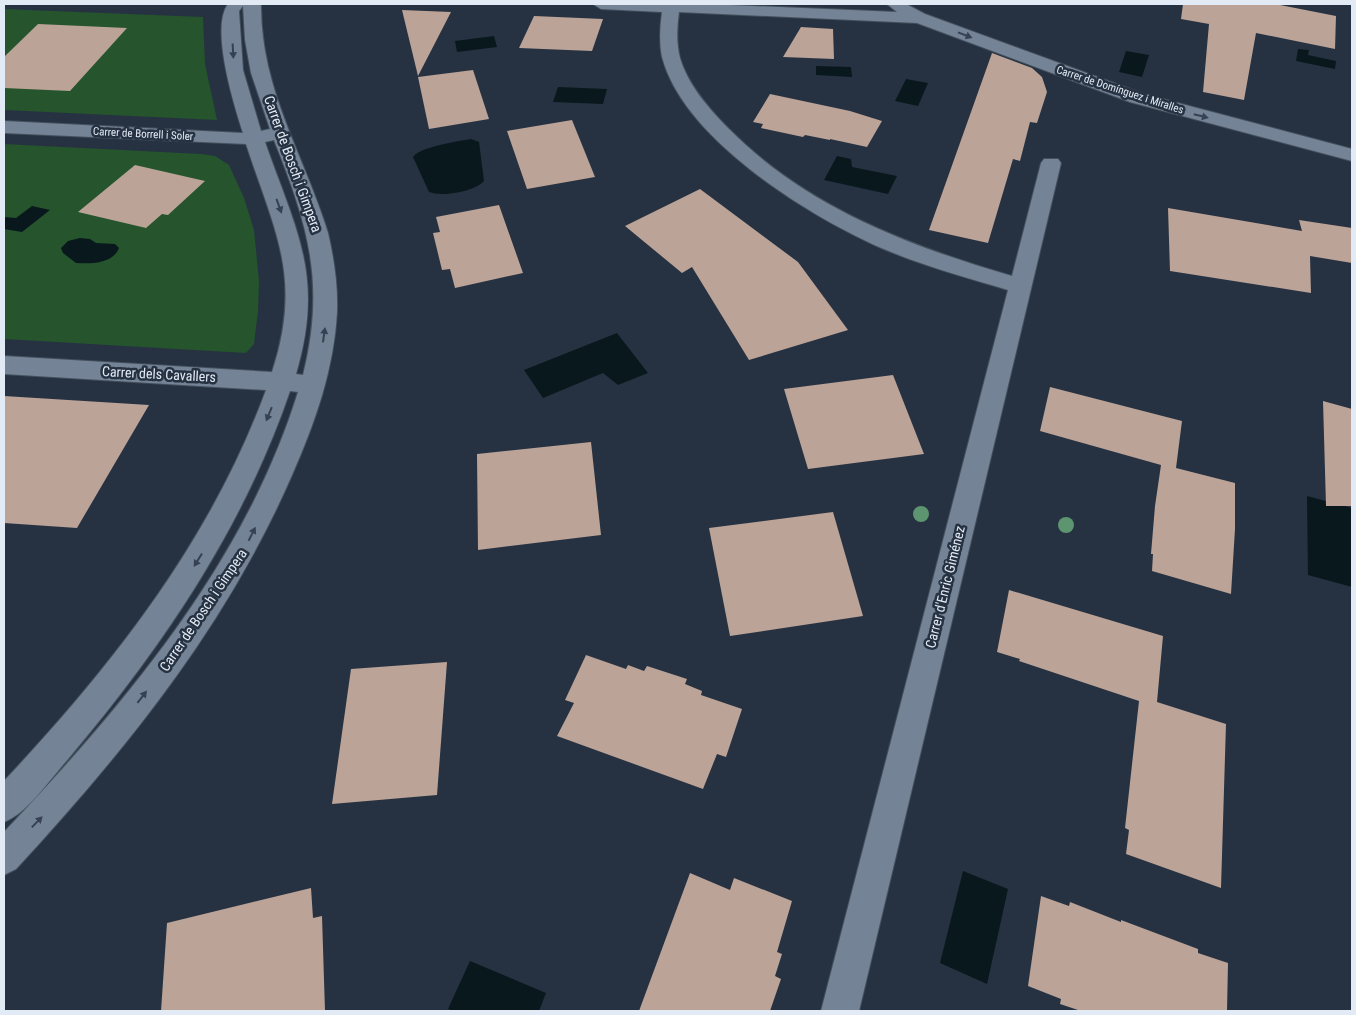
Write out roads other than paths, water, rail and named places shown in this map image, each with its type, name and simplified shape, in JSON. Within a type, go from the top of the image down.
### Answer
[{"type":"street","name":"Carrer de Bosch i Gimpera","points":[[4,805],[85,715],[158,622],[230,504],[252,459],[283,382],[296,335],[295,263],[291,238],[254,139],[233,62],[231,11],[236,4]]},
{"type":"street","name":"Carrer de Bosch i Gimpera","points":[[4,857],[52,806],[110,739],[209,605],[245,547],[275,487],[315,383],[326,332],[324,264],[319,232],[269,102],[254,45],[253,6],[250,4]]},
{"type":"street","points":[[601,4],[919,18]]},
{"type":"street","name":"Carrer de Domínguez i Miralles","points":[[895,4],[919,18],[1137,98],[1352,155]]},
{"type":"street","points":[[671,6],[668,37],[673,62],[685,86],[711,121],[734,145],[767,172],[837,216],[887,242],[1020,286]]},
{"type":"street","name":"Carrer de Borrell i Soler","points":[[4,127],[254,139],[282,133]]},
{"type":"street","name":"Carrer d'Enric Giménez","points":[[840,1011],[1052,163]]},
{"type":"street","name":"Carrer dels Cavallers","points":[[4,365],[315,383]]}]
